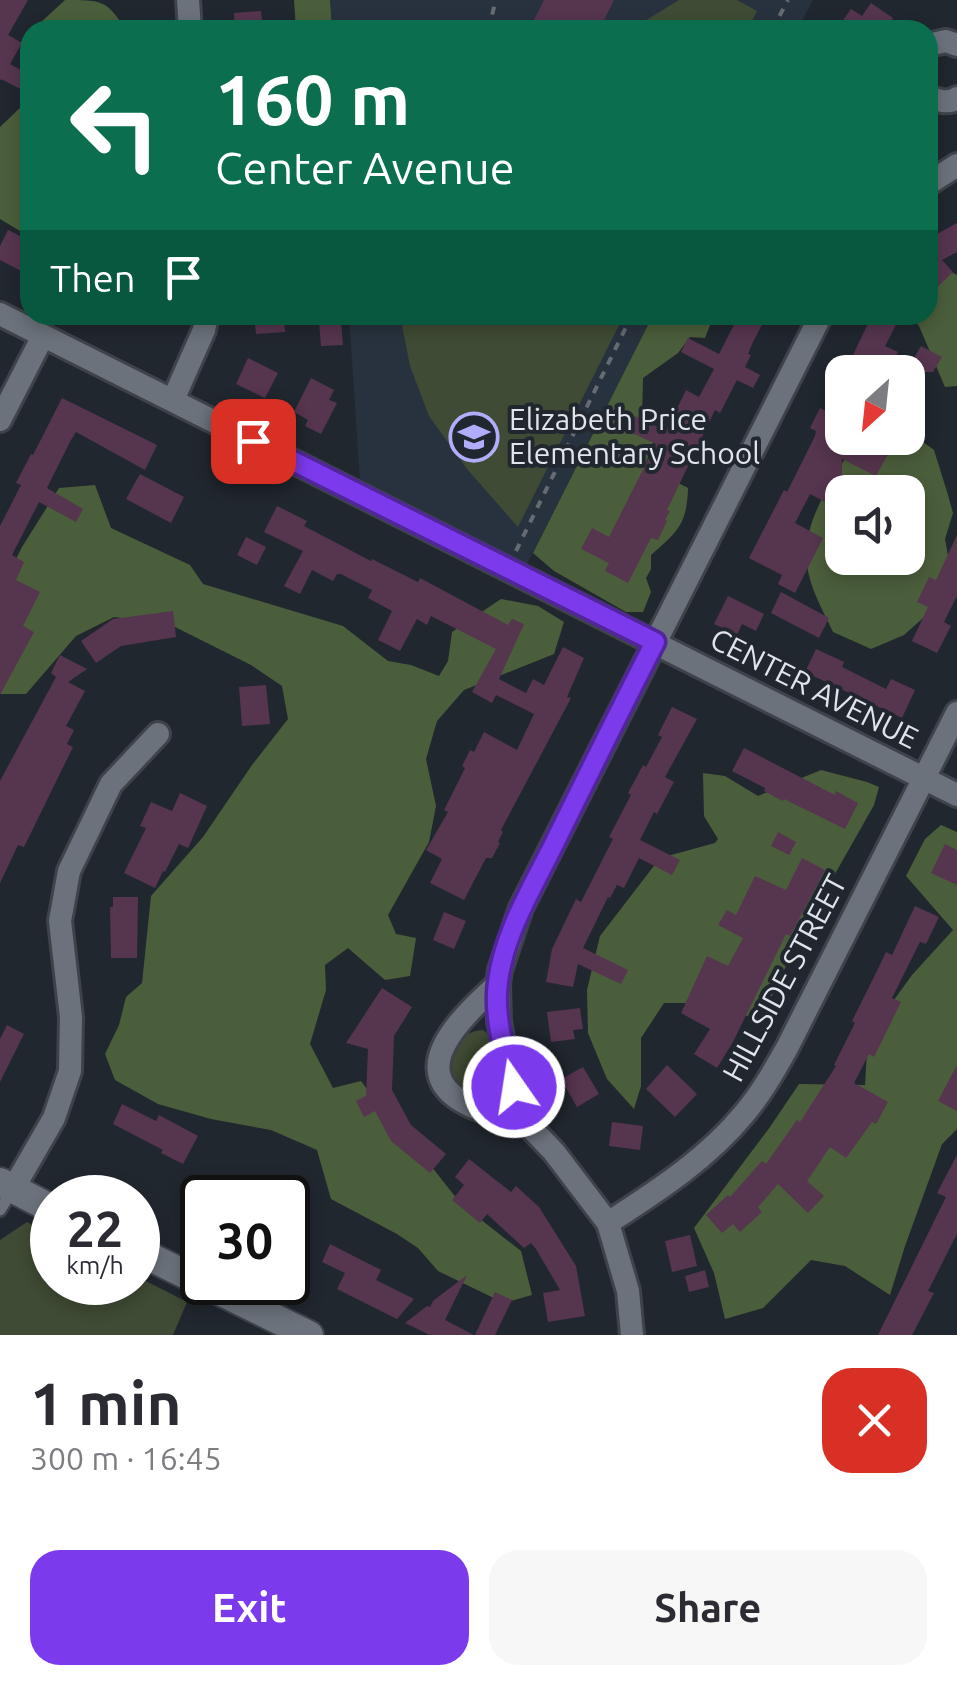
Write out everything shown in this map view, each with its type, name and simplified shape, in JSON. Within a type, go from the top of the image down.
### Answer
[{"type":"street","name":"CENTER AVENUE","points":[[22,325],[957,795]]},
{"type":"street","points":[[173,400],[205,325]]},
{"type":"street","points":[[632,1335],[628,1292],[608,1223],[531,1128],[514,1087],[500,1022],[500,970],[522,908],[816,325]]},
{"type":"street","points":[[0,420],[43,336]]},
{"type":"street","name":"HILLSIDE STREET","points":[[608,1223],[695,1163],[720,1140],[762,1089],[788,1048],[957,712]]},
{"type":"street","points":[[30,1202],[4,1194],[54,1118],[70,1071],[70,1017],[60,921],[69,871],[111,784],[158,734]]},
{"type":"street","points":[[498,984],[452,1029],[444,1041],[439,1070],[442,1081],[471,1106],[526,1117]]},
{"type":"street","points":[[160,1262],[309,1335]]},
{"type":"path","points":[[507,569],[627,325]]},
{"type":"shaded area","points":[[330,0],[813,0],[802,20],[331,20]]},
{"type":"shaded area","name":"Elizabeth Price Elementary School","points":[[350,325],[648,325],[521,576],[361,495]]},
{"type":"green space","points":[[65,0],[87,0],[108,7],[119,20],[43,20]]},
{"type":"green space","points":[[294,0],[330,0],[331,20],[295,20]]},
{"type":"green space","points":[[679,0],[737,0],[757,11],[752,20],[646,20]]},
{"type":"green space","points":[[20,108],[20,231],[0,219],[0,127]]},
{"type":"green space","points":[[938,265],[957,275],[957,386],[945,387],[919,326],[938,325]]},
{"type":"green space","points":[[402,325],[619,325],[518,527],[467,469],[429,416],[410,366]]},
{"type":"green space","points":[[648,325],[710,325],[705,338],[690,337],[678,353],[643,378],[642,416],[653,442],[645,466],[688,488],[679,527],[651,555],[646,578],[651,592],[643,612],[626,612],[554,571],[533,553]]},
{"type":"green space","points":[[925,443],[934,450],[953,513],[945,539],[951,572],[923,618],[904,635],[871,649],[833,632],[809,574],[809,532],[825,494],[825,575],[925,575],[925,475],[836,475],[848,455],[925,455]]},
{"type":"green space","points":[[95,485],[111,528],[190,565],[203,584],[343,626],[388,661],[439,676],[448,661],[452,632],[501,599],[538,606],[564,622],[554,654],[464,690],[437,721],[426,759],[436,806],[429,842],[388,915],[396,934],[416,938],[410,976],[385,980],[348,948],[325,965],[326,990],[310,1044],[333,1088],[361,1081],[461,1204],[521,1251],[532,1295],[504,1303],[438,1271],[418,1248],[331,1199],[317,1150],[271,1130],[158,1104],[115,1080],[105,1054],[119,1025],[126,997],[142,983],[151,896],[203,837],[288,719],[282,686],[251,665],[171,625],[114,617],[76,636],[26,694],[1,694],[0,591],[59,488]]},
{"type":"green space","points":[[821,770],[879,787],[874,805],[801,934],[760,1021],[714,1003],[664,1003],[641,1038],[641,1086],[634,1109],[607,1079],[588,1033],[587,990],[600,936],[660,858],[718,839],[704,816],[703,773],[725,776],[758,796]]},
{"type":"green space","points":[[941,825],[957,832],[957,1129],[942,1144],[890,1295],[845,1266],[811,1260],[763,1308],[725,1319],[714,1273],[694,1228],[799,1084],[865,1085],[868,1036],[912,975],[953,930],[906,876],[925,839]]},
{"type":"green space","points":[[483,1030],[491,1040],[500,1082],[496,1097],[485,1101],[458,1084],[451,1065],[459,1041]]},
{"type":"green space","points":[[30,1224],[30,1305],[160,1305],[160,1288],[180,1298],[180,1305],[186,1305],[173,1335],[0,1335],[0,1240]]},
{"type":"building","points":[[0,0],[28,0],[8,35],[20,42],[10,64],[20,70],[20,89],[0,81]]},
{"type":"building","points":[[544,0],[614,0],[604,20],[534,20]]},
{"type":"building","points":[[871,3],[893,18],[843,20],[851,9],[862,16]]},
{"type":"building","points":[[261,11],[262,20],[234,20],[234,13]]},
{"type":"building","points":[[957,223],[957,252],[942,260],[953,272],[938,286],[938,233]]},
{"type":"building","points":[[8,230],[20,236],[20,270],[0,260],[0,246]]},
{"type":"building","points":[[255,325],[285,325],[285,332],[256,334]]},
{"type":"building","points":[[319,325],[341,325],[343,345],[321,346]]},
{"type":"building","points":[[734,325],[762,325],[745,367],[760,375],[753,388],[737,380],[720,413],[715,410],[667,510],[667,521],[658,540],[651,538],[628,583],[605,571],[609,563],[581,549],[592,528],[609,537],[656,444],[628,431],[635,416],[666,431],[686,390],[699,397],[714,369],[681,352],[688,338],[719,354]]},
{"type":"building","points":[[867,325],[896,325],[885,346],[898,352],[853,355]]},
{"type":"building","points":[[921,346],[942,357],[933,372],[925,372],[925,355],[916,355]]},
{"type":"building","points":[[248,358],[278,373],[265,398],[236,384]]},
{"type":"building","points":[[311,378],[334,390],[329,400],[337,403],[321,434],[305,426],[308,420],[294,412]]},
{"type":"building","points":[[62,398],[157,445],[145,470],[76,432],[47,488],[83,509],[76,522],[39,502],[12,555],[24,562],[16,580],[40,592],[23,626],[34,632],[0,695],[0,526],[21,485],[16,483]]},
{"type":"building","points":[[820,408],[825,410],[825,455],[887,455],[877,475],[842,459],[842,475],[825,475],[825,502],[810,494],[795,523],[823,538],[795,593],[778,584],[782,575],[749,558],[815,436],[816,431],[810,428]]},
{"type":"building","points":[[140,474],[184,497],[171,523],[126,499]]},
{"type":"building","points":[[277,506],[307,521],[304,526],[371,561],[418,582],[420,578],[508,625],[512,619],[524,624],[499,679],[526,693],[533,679],[544,685],[563,647],[584,658],[567,697],[571,698],[501,830],[500,843],[492,858],[486,858],[464,900],[430,883],[442,859],[426,850],[448,812],[444,810],[465,768],[462,766],[484,732],[517,750],[534,714],[496,695],[492,703],[472,692],[496,649],[431,616],[427,625],[417,619],[400,651],[378,640],[392,611],[368,598],[372,590],[341,574],[333,581],[312,570],[300,594],[284,586],[303,551],[264,532]]},
{"type":"building","points":[[957,535],[957,596],[944,622],[951,626],[937,653],[912,641],[928,607],[917,602],[929,577],[936,580]]},
{"type":"building","points":[[246,537],[266,547],[257,565],[237,555]]},
{"type":"building","points":[[781,592],[829,618],[819,638],[771,613]]},
{"type":"building","points":[[728,596],[764,614],[756,631],[742,624],[737,635],[714,624]]},
{"type":"building","points":[[173,611],[176,637],[121,646],[96,663],[81,641],[113,619]]},
{"type":"building","points":[[816,649],[886,689],[891,679],[915,690],[902,718],[805,672]]},
{"type":"building","points":[[60,655],[87,669],[68,682],[85,691],[66,726],[74,730],[67,744],[73,747],[24,847],[18,845],[0,883],[0,781],[56,677],[51,673]]},
{"type":"building","points":[[266,685],[270,724],[242,726],[239,687]]},
{"type":"building","points":[[672,707],[697,719],[665,777],[674,782],[640,840],[680,860],[672,875],[639,858],[624,888],[617,885],[608,897],[583,948],[628,970],[621,984],[578,964],[573,987],[546,982],[552,949],[576,899],[581,902],[613,839],[609,837],[631,795],[628,793],[662,737],[658,735]]},
{"type":"building","points":[[744,748],[858,803],[845,829],[783,801],[732,771]]},
{"type":"building","points":[[180,793],[207,806],[188,848],[179,844],[155,888],[124,873],[146,828],[140,826],[151,802],[172,811]]},
{"type":"building","points":[[778,832],[796,842],[789,855],[771,846]]},
{"type":"building","points":[[945,844],[957,850],[957,885],[931,873]]},
{"type":"building","points":[[802,858],[825,870],[790,936],[786,934],[717,1068],[694,1054],[710,1029],[681,1013],[707,956],[728,966],[743,938],[718,925],[727,910],[736,915],[755,876],[786,890]]},
{"type":"building","points":[[113,897],[138,897],[137,958],[111,958]]},
{"type":"building","points":[[915,906],[939,917],[926,944],[920,942],[892,998],[901,1002],[874,1057],[869,1054],[854,1083],[888,1102],[876,1124],[872,1122],[846,1158],[830,1147],[807,1181],[824,1196],[808,1213],[778,1184],[758,1207],[762,1212],[740,1232],[733,1224],[722,1233],[706,1215],[730,1197],[762,1161],[766,1164],[797,1120],[800,1122],[836,1066],[855,1023],[852,1021],[886,952],[892,955]]},
{"type":"building","points":[[444,912],[466,921],[454,949],[433,940]]},
{"type":"building","points":[[382,988],[412,1007],[394,1036],[392,1090],[411,1125],[446,1154],[430,1173],[391,1141],[375,1111],[364,1117],[356,1101],[366,1096],[368,1049],[346,1043]]},
{"type":"building","points":[[580,1008],[583,1029],[573,1030],[575,1039],[551,1042],[547,1012]]},
{"type":"building","points":[[7,1025],[24,1034],[0,1082],[0,1039]]},
{"type":"building","points":[[667,1065],[697,1094],[675,1117],[646,1089]]},
{"type":"building","points":[[957,1065],[957,1111],[938,1101]]},
{"type":"building","points":[[583,1067],[599,1094],[577,1107],[561,1079]]},
{"type":"building","points":[[122,1104],[156,1121],[159,1115],[198,1136],[183,1164],[113,1124]]},
{"type":"building","points":[[612,1122],[643,1126],[640,1150],[609,1146]]},
{"type":"building","points":[[957,1155],[957,1234],[928,1291],[934,1293],[912,1335],[878,1335],[946,1197],[937,1193]]},
{"type":"building","points":[[469,1159],[511,1192],[516,1186],[539,1207],[576,1266],[585,1316],[548,1322],[543,1293],[560,1290],[536,1249],[531,1243],[524,1248],[487,1214],[480,1223],[452,1200],[464,1185],[455,1177]]},
{"type":"building","points":[[690,1235],[697,1266],[672,1272],[665,1241]]},
{"type":"building","points":[[330,1244],[381,1270],[376,1280],[414,1299],[397,1319],[337,1289],[345,1273],[322,1262]]},
{"type":"building","points":[[705,1270],[709,1287],[689,1292],[685,1276]]},
{"type":"building","points":[[467,1275],[445,1320],[474,1335],[430,1335],[405,1323],[430,1307]]},
{"type":"building","points":[[495,1292],[512,1300],[495,1335],[475,1335]]},
{"type":"place","name":"Elizabeth Price Elementary School","points":[[474,437]]},
{"type":"route","points":[[253,441],[655,642],[522,908],[500,970],[500,1022],[514,1087]]}]
